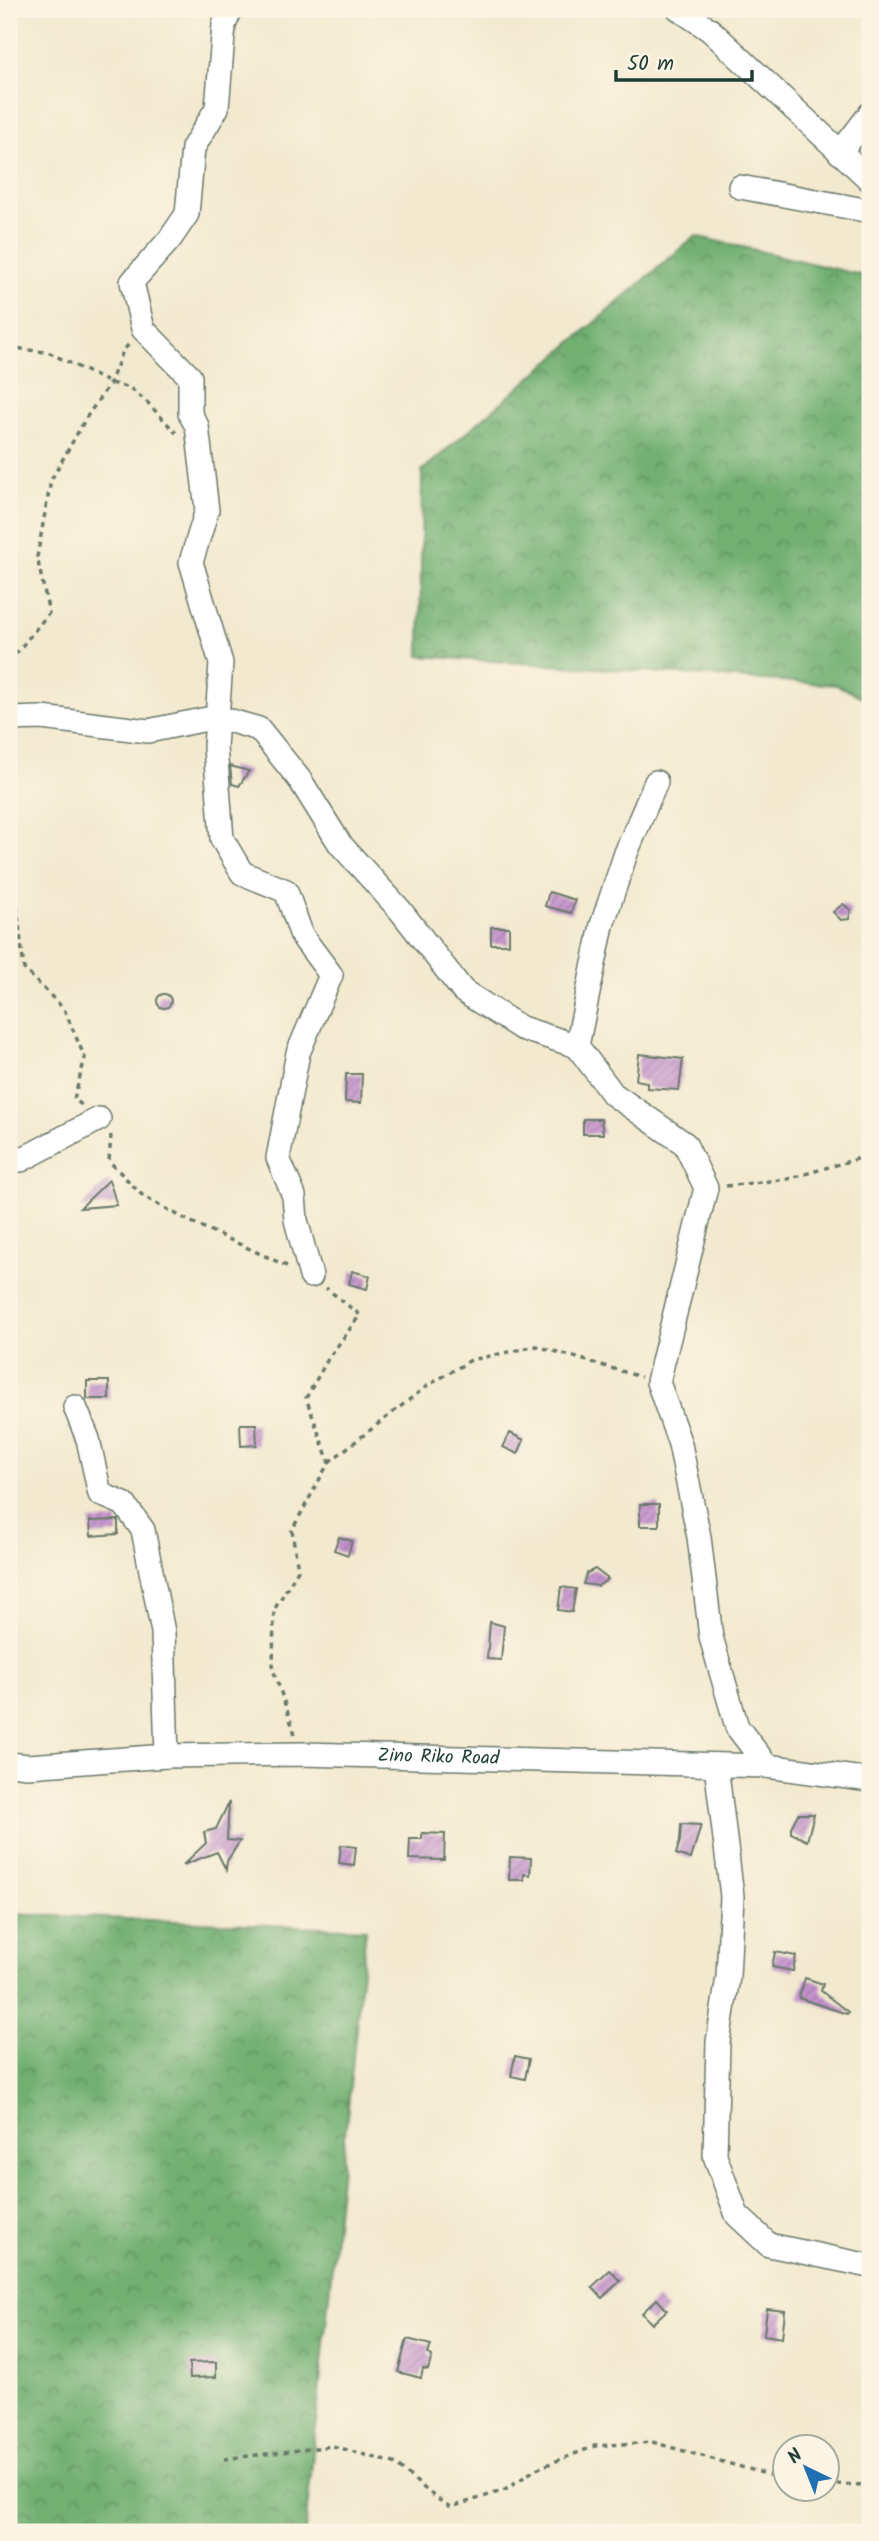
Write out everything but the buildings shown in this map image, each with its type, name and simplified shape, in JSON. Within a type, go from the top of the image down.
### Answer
[{"type":"street","points":[[231,9],[224,25],[216,108],[193,149],[187,214],[170,239],[132,282],[143,329],[190,377],[190,414],[197,426],[207,510],[191,562],[221,663],[215,747],[222,839],[242,873],[286,891],[302,936],[331,975],[298,1053],[278,1158],[295,1196],[296,1220],[311,1276]]},
{"type":"street","points":[[679,9],[710,30],[870,180]]},
{"type":"street","points":[[840,153],[870,114]]},
{"type":"street","points":[[740,187],[870,211]]},
{"type":"street","points":[[9,719],[42,718],[148,731],[217,717],[259,729],[300,780],[341,845],[400,910],[463,991],[521,1028],[577,1046],[613,1094],[685,1144],[706,1188],[658,1382],[680,1444],[699,1537],[711,1637],[737,1727],[767,1766]]},
{"type":"street","points":[[577,1046],[602,925],[626,853],[656,782]]},
{"type":"street","points":[[9,1158],[21,1160],[99,1119]]},
{"type":"street","points":[[75,1407],[88,1438],[100,1494],[124,1504],[143,1530],[163,1632],[167,1756]]},
{"type":"street","name":"Zino Riko Road","points":[[9,1764],[28,1766],[167,1756],[302,1755],[767,1766],[870,1780]]},
{"type":"street","points":[[716,1765],[732,1896],[728,1977],[718,2042],[715,2156],[737,2215],[769,2245],[870,2266]]},
{"type":"path","points":[[9,662],[49,613],[37,557],[51,480],[86,418],[110,383],[123,351],[143,329]]},
{"type":"path","points":[[9,347],[50,353],[110,383],[130,388],[148,402],[180,438]]},
{"type":"path","points":[[9,878],[15,889],[24,969],[64,1009],[85,1058],[74,1099],[112,1129],[109,1161],[143,1196],[185,1219],[311,1276],[360,1315],[328,1359],[306,1398],[329,1462]]},
{"type":"path","points":[[706,1188],[788,1179],[870,1155]]},
{"type":"path","points":[[302,1755],[274,1669],[274,1610],[298,1570],[292,1530],[329,1462],[427,1386],[471,1360],[537,1346],[658,1382]]},
{"type":"path","points":[[224,2459],[333,2446],[394,2463],[451,2507],[505,2490],[536,2469],[595,2446],[652,2442],[770,2475]]},
{"type":"path","points":[[840,2484],[870,2485]]},
{"type":"green space","points":[[695,236],[870,277],[870,701],[837,685],[420,656],[422,471]]},
{"type":"green space","points":[[9,1914],[366,1929],[305,2532],[9,2532]]}]
